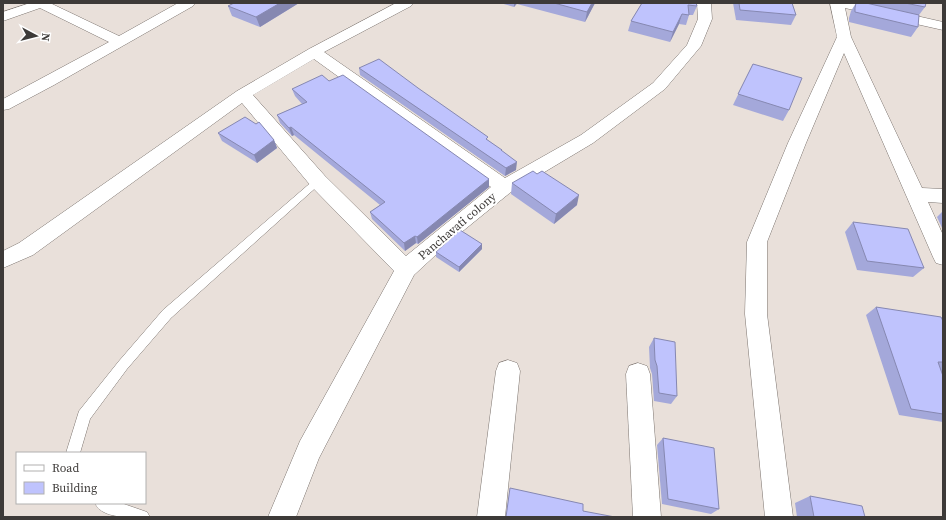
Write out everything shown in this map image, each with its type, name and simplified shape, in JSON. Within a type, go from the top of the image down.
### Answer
[{"type":"street","points":[[3,17],[39,3],[119,40]]},
{"type":"street","points":[[3,105],[48,82],[119,40],[188,3]]},
{"type":"street","points":[[3,260],[26,249],[243,94],[314,52],[406,3]]},
{"type":"street","name":"Panchavati colony","points":[[282,517],[309,450],[406,269],[504,187],[587,139],[659,86],[694,46],[705,19],[704,3]]},
{"type":"street","points":[[837,3],[844,37],[943,257]]},
{"type":"street","points":[[841,3],[943,25]]},
{"type":"street","points":[[779,517],[756,314],[757,242],[844,37]]},
{"type":"street","points":[[314,52],[504,187]]},
{"type":"street","points":[[243,94],[318,181],[406,269]]},
{"type":"street","points":[[915,195],[943,196]]},
{"type":"street","points":[[491,517],[508,370]]},
{"type":"street","points":[[638,374],[647,517]]},
{"type":"lane","points":[[73,452],[84,416],[123,365],[167,314],[318,181]]},
{"type":"lane","points":[[103,504],[142,517]]},
{"type":"building","points":[[234,3],[280,3],[256,17],[228,6]]},
{"type":"building","points":[[554,3],[592,3],[587,12]]},
{"type":"building","points":[[642,3],[696,3],[697,6],[688,5],[689,15],[682,14],[673,32],[631,21]]},
{"type":"building","points":[[739,3],[792,3],[796,15],[740,10]]},
{"type":"building","points":[[856,3],[866,3],[919,15],[918,27],[855,12]]},
{"type":"building","points":[[905,3],[926,3],[925,7]]},
{"type":"building","points":[[379,59],[488,137],[486,139],[517,162],[506,168],[359,68]]},
{"type":"building","points":[[753,64],[802,78],[789,110],[738,94]]},
{"type":"building","points":[[322,75],[329,81],[343,75],[489,179],[417,237],[415,236],[404,243],[370,212],[385,202],[291,127],[289,128],[277,115],[307,102],[292,89]]},
{"type":"building","points":[[245,117],[256,124],[259,122],[274,140],[254,155],[218,133]]},
{"type":"building","points":[[533,171],[537,174],[542,171],[579,195],[556,214],[512,183]]},
{"type":"building","points":[[853,222],[908,229],[924,268],[867,261]]},
{"type":"building","points":[[460,230],[482,244],[459,267],[436,252]]},
{"type":"building","points":[[876,307],[941,317],[943,321],[943,362],[938,362],[943,376],[943,414],[911,409]]},
{"type":"building","points":[[654,338],[675,342],[677,396],[659,393]]},
{"type":"building","points":[[663,438],[714,448],[719,509],[668,499]]},
{"type":"building","points":[[510,488],[583,504],[583,511],[615,517],[506,517]]},
{"type":"building","points":[[810,496],[862,506],[865,517],[814,517]]}]
